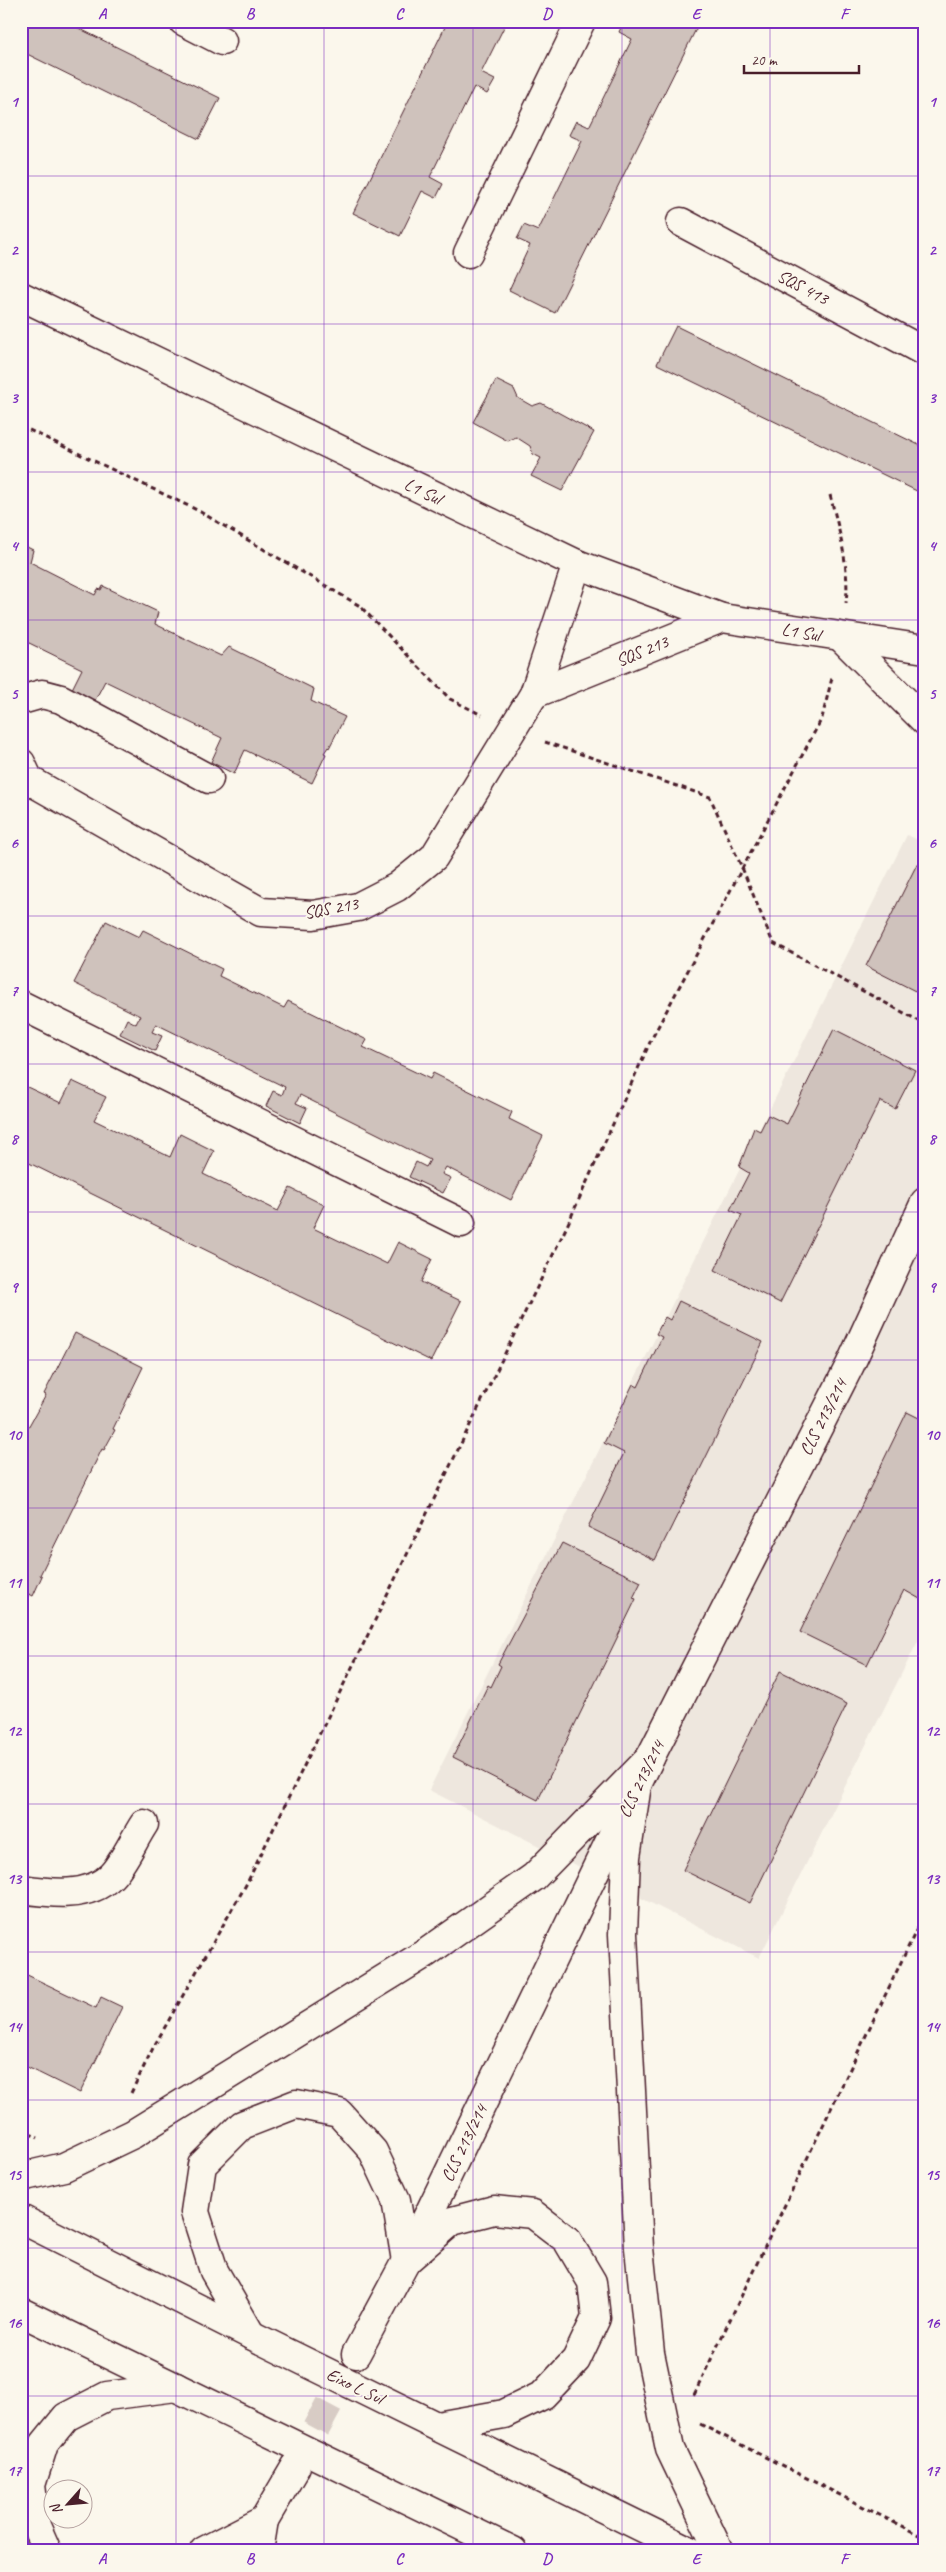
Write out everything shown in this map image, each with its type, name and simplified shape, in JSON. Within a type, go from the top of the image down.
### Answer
[{"type":"street","points":[[183,21],[222,41]]},
{"type":"street","points":[[468,253],[581,21]]},
{"type":"street","name":"SQS 413","points":[[682,222],[925,352]]},
{"type":"street","name":"L1 Sul","points":[[21,296],[578,564],[722,618],[842,638],[925,649]]},
{"type":"street","name":"SQS 213","points":[[24,779],[260,912],[313,915],[358,907],[397,886],[434,856],[534,694],[578,564]]},
{"type":"street","name":"SQS 213","points":[[534,694],[722,618]]},
{"type":"street","name":"L1 Sul","points":[[842,638],[925,721]]},
{"type":"street","points":[[21,700],[42,694],[61,699],[209,778]]},
{"type":"street","points":[[21,1005],[461,1223]]},
{"type":"street","name":"CLS 213/214","points":[[356,2354],[406,2261],[650,1758],[850,1365],[925,1202]]},
{"type":"street","points":[[21,2177],[64,2167],[133,2134],[426,1953],[534,1877],[650,1758]]},
{"type":"street","points":[[637,1785],[626,1857],[623,1934],[638,2248],[650,2353],[670,2450],[719,2551]]},
{"type":"street","points":[[21,1889],[58,1894],[84,1891],[110,1877],[144,1824]]},
{"type":"street","points":[[251,2335],[214,2271],[195,2212],[202,2165],[242,2125],[296,2104],[339,2113],[373,2151],[396,2200],[406,2261]]},
{"type":"street","points":[[406,2261],[452,2221],[494,2210],[533,2214],[567,2240],[592,2282],[596,2318],[576,2360],[543,2395],[504,2414],[437,2426]]},
{"type":"street","name":"Eixo L Sul","points":[[21,2219],[251,2335],[690,2551]]},
{"type":"street","points":[[21,2312],[176,2387],[464,2538],[513,2551]]},
{"type":"street","points":[[47,2551],[36,2526],[31,2485],[44,2444],[66,2417],[107,2396],[176,2387]]},
{"type":"street","points":[[250,2551],[264,2520],[296,2466]]},
{"type":"street","points":[[204,2551],[264,2520]]},
{"type":"street","points":[[259,2551],[264,2520]]},
{"type":"path","points":[[127,2101],[153,2048],[247,1883],[562,1237],[651,1040],[822,718],[842,638],[848,588],[840,535],[830,496]]},
{"type":"path","points":[[693,2398],[925,1912]]},
{"type":"path","points":[[21,2129],[46,2142]]},
{"type":"path","points":[[693,2420],[925,2538]]},
{"type":"shaded area","points":[[907,835],[925,843],[925,1627],[759,1958],[429,1790]]},
{"type":"building","points":[[21,21],[64,21],[220,98],[199,139],[21,51]]},
{"type":"building","points":[[448,21],[507,21],[481,73],[495,80],[487,94],[474,87],[430,177],[443,184],[436,198],[422,191],[400,236],[353,213]]},
{"type":"building","points":[[624,21],[640,23],[641,21],[700,21],[555,313],[509,290],[530,245],[517,239],[524,225],[538,231],[582,141],[569,135],[576,121],[589,127],[632,39],[619,32]]},
{"type":"building","points":[[908,21],[925,21],[925,30]]},
{"type":"building","points":[[676,326],[925,448],[925,495],[657,364]]},
{"type":"building","points":[[496,380],[514,389],[518,398],[532,406],[541,403],[594,432],[562,491],[531,476],[541,458],[533,454],[530,446],[516,437],[508,441],[473,422]]},
{"type":"building","points":[[21,544],[33,550],[30,562],[95,595],[98,589],[101,590],[103,586],[158,612],[155,624],[221,656],[229,647],[314,689],[311,701],[345,717],[329,748],[324,753],[326,754],[312,783],[245,750],[234,774],[211,762],[222,738],[105,681],[93,704],[70,693],[82,669],[21,639]]},
{"type":"building","points":[[917,864],[925,868],[925,996],[866,966]]},
{"type":"building","points":[[106,921],[139,937],[143,930],[222,969],[219,976],[284,1008],[288,1001],[367,1040],[363,1047],[430,1079],[433,1073],[512,1112],[509,1119],[543,1136],[511,1200],[446,1167],[442,1174],[451,1178],[443,1193],[409,1177],[416,1162],[426,1167],[430,1160],[300,1095],[296,1103],[307,1108],[300,1123],[266,1106],[273,1091],[282,1095],[285,1087],[156,1024],[152,1032],[162,1036],[155,1051],[120,1034],[127,1019],[136,1024],[140,1016],[74,983]]},
{"type":"building","points":[[834,1029],[915,1070],[895,1109],[880,1101],[780,1303],[715,1270],[742,1215],[730,1210],[749,1173],[739,1167],[754,1128],[760,1131],[768,1115],[787,1124]]},
{"type":"building","points":[[72,1081],[106,1097],[94,1120],[170,1157],[180,1134],[214,1151],[203,1174],[278,1211],[290,1188],[324,1205],[313,1228],[387,1264],[398,1242],[432,1259],[421,1282],[461,1301],[431,1361],[21,1159],[21,1092],[25,1086],[61,1103]]},
{"type":"building","points":[[679,1301],[763,1342],[655,1560],[588,1527],[624,1453],[604,1443],[633,1384],[638,1387],[662,1337],[656,1334],[665,1317],[670,1320]]},
{"type":"building","points":[[75,1333],[143,1367],[113,1429],[115,1430],[104,1450],[102,1449],[40,1575],[42,1576],[33,1596],[29,1594],[21,1610],[21,1440],[46,1395],[44,1394]]},
{"type":"building","points":[[907,1412],[925,1421],[925,1547],[921,1555],[925,1557],[925,1589],[920,1599],[904,1590],[867,1665],[800,1632]]},
{"type":"building","points":[[562,1543],[641,1582],[633,1598],[636,1599],[538,1800],[453,1757],[488,1685],[491,1687],[501,1666],[498,1664]]},
{"type":"building","points":[[780,1671],[847,1704],[750,1903],[683,1870]]},
{"type":"building","points":[[21,1972],[96,2008],[101,1997],[122,2007],[80,2093],[21,2064]]},
{"type":"tunnel","points":[[296,2466],[356,2354]]}]
